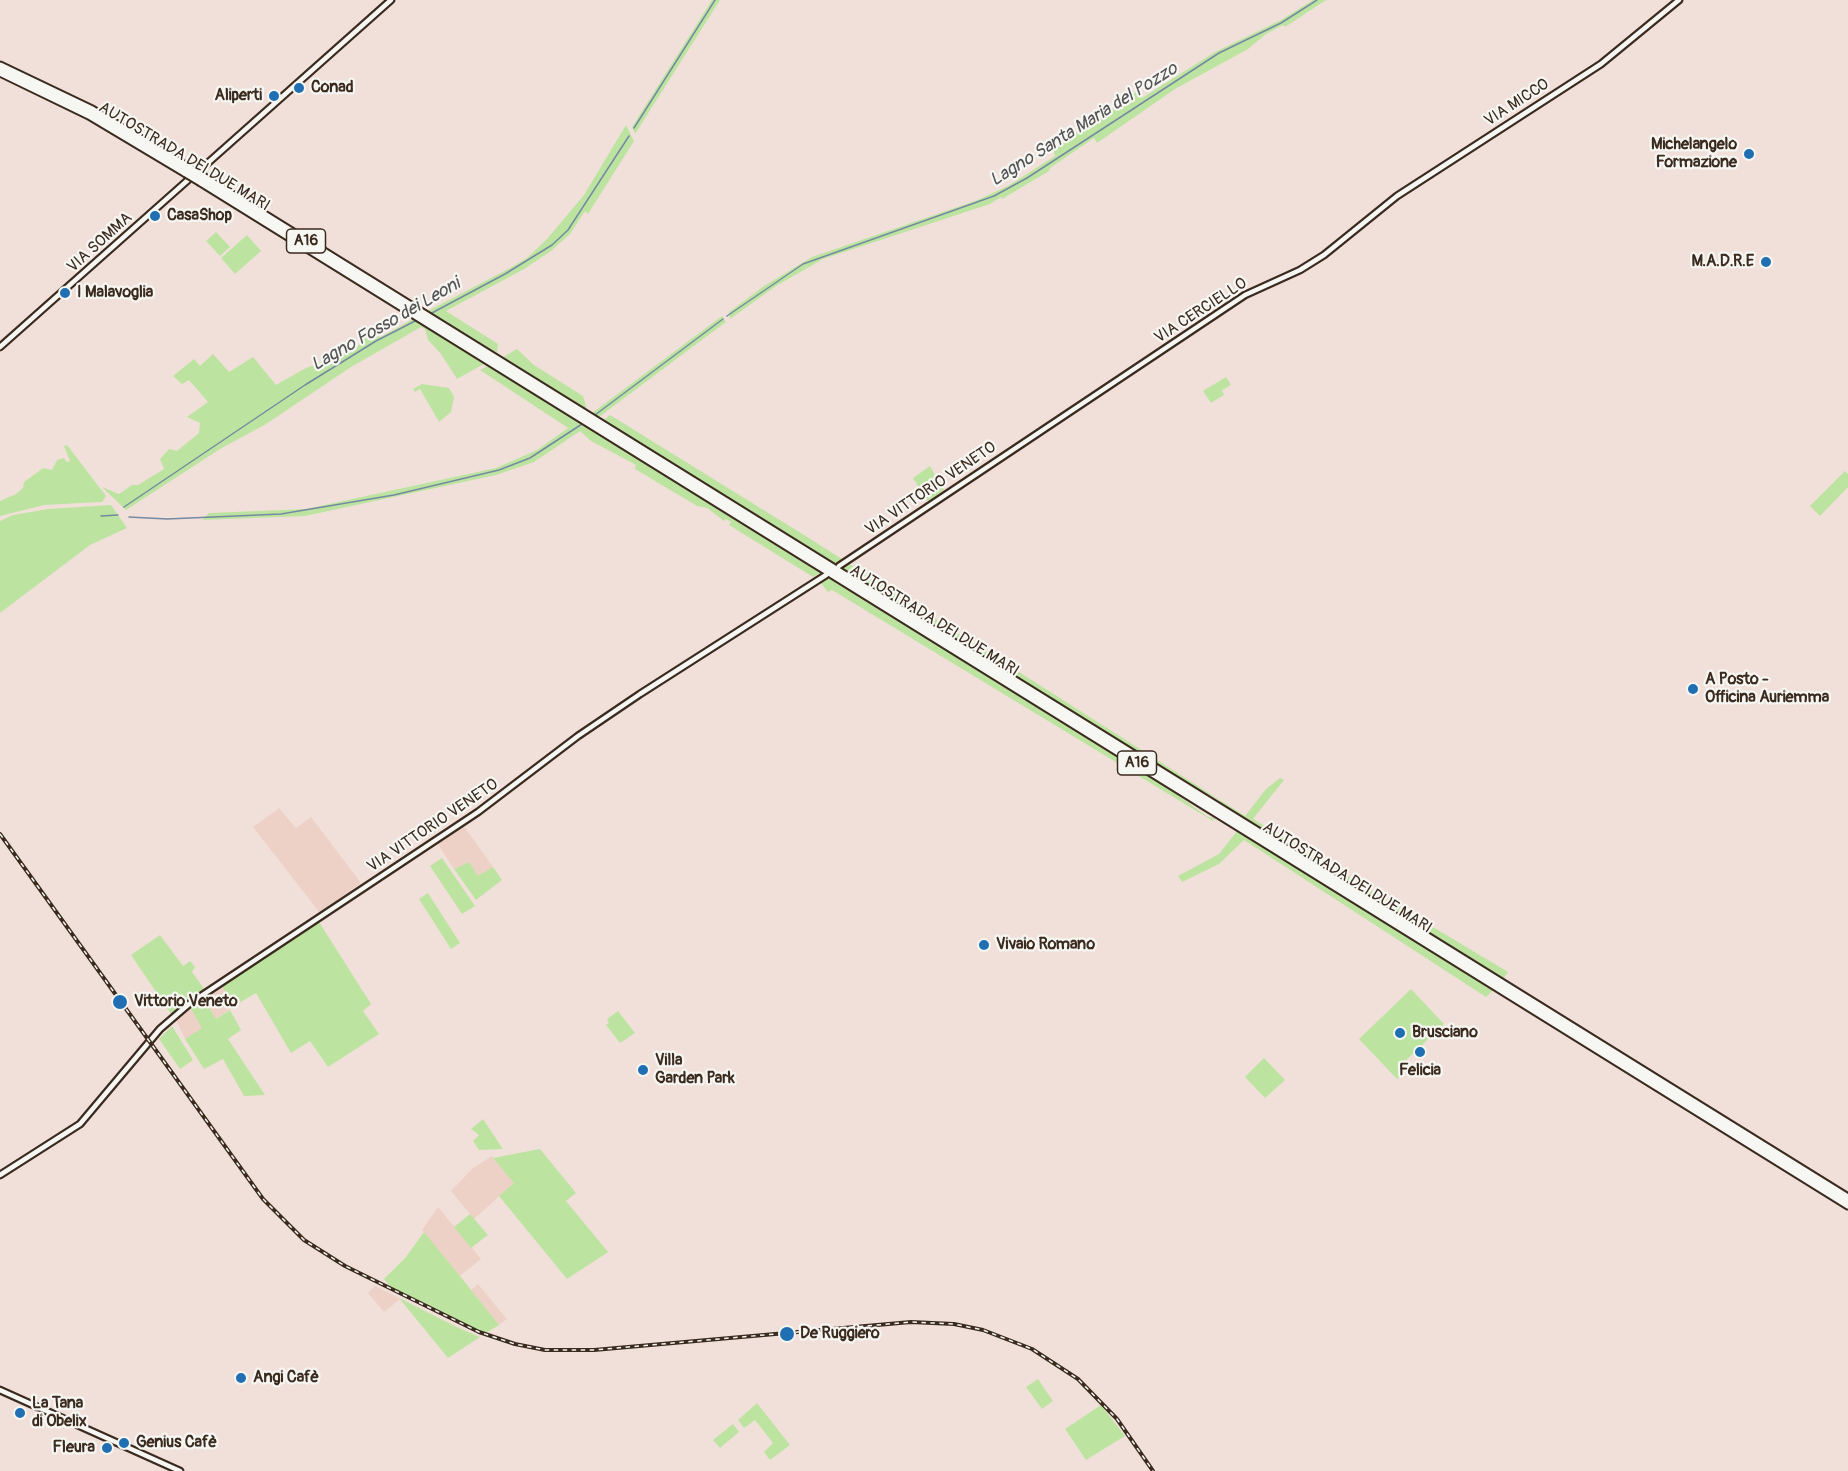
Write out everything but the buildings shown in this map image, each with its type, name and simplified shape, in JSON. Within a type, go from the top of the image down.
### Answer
[{"type":"highway","name":"AUTOSTRADA DEI DUE MARI","points":[[0,66],[102,115],[188,174]]},
{"type":"highway","name":"AUTOSTRADA DEI DUE MARI","points":[[0,72],[89,115],[188,174],[202,176],[407,306],[1842,1197],[1848,1205]]},
{"type":"street","points":[[202,176],[391,0]]},
{"type":"street","name":"VIA MICCO","points":[[1378,210],[1600,64],[1678,0]]},
{"type":"street","name":"VIA SOMMA","points":[[0,347],[188,174]]},
{"type":"street","name":"VIA CERCIELLO","points":[[1036,432],[1104,391],[1245,295],[1300,270],[1324,255],[1378,210]]},
{"type":"street","name":"VIA VITTORIO VENETO","points":[[839,566],[1036,432]]},
{"type":"street","name":"VIA VITTORIO VENETO","points":[[0,1175],[80,1124],[160,1029],[179,1011],[478,812],[578,736],[640,694],[825,575]]},
{"type":"street","points":[[0,1390],[180,1471]]},
{"type":"shaded area","points":[[279,808],[296,828],[311,817],[361,883],[320,913],[253,827]]},
{"type":"shaded area","points":[[463,825],[493,867],[478,877],[469,862],[454,869],[437,843]]},
{"type":"shaded area","points":[[222,986],[234,1006],[216,1019],[203,998]]},
{"type":"shaded area","points":[[190,1007],[203,1028],[185,1039],[175,1018]]},
{"type":"shaded area","points":[[492,1156],[514,1183],[474,1219],[451,1191],[473,1168]]},
{"type":"shaded area","points":[[438,1207],[481,1259],[460,1276],[422,1230]]},
{"type":"shaded area","points":[[478,1284],[507,1319],[499,1325],[471,1290]]},
{"type":"shaded area","points":[[375,1286],[400,1299],[384,1312],[368,1293]]},
{"type":"green space","points":[[712,0],[720,0],[635,134],[632,127]]},
{"type":"green space","points":[[1313,0],[1326,0],[1285,27],[1283,25],[1266,34],[1248,49],[1175,89],[1097,143],[1094,138],[1050,168],[1049,171],[1002,199],[1001,197],[990,204],[823,259],[776,286],[730,319],[729,312],[764,286],[812,257],[975,201],[1008,186],[1055,156],[1053,149],[1137,91],[1142,98],[1215,52],[1281,20]]},
{"type":"green space","points":[[626,125],[634,141],[588,214],[585,211],[570,234],[551,251],[524,269],[446,311],[498,344],[497,353],[428,311],[527,258],[547,239],[584,195]]},
{"type":"green space","points":[[216,232],[230,247],[220,256],[206,241]]},
{"type":"green space","points":[[247,235],[261,251],[235,274],[221,258]]},
{"type":"green space","points":[[722,316],[726,322],[599,417],[592,413]]},
{"type":"green space","points":[[413,319],[484,364],[457,379],[441,354],[428,340],[425,329],[421,327],[351,367],[266,424],[220,449],[126,510],[102,487],[119,494],[132,485],[138,485],[164,469],[160,459],[169,449],[177,451],[199,433],[200,423],[187,417],[208,402],[189,380],[182,384],[173,376],[194,359],[200,366],[213,354],[229,372],[253,357],[276,385],[304,369],[356,348],[365,338],[373,335],[381,337]]},
{"type":"green space","points":[[517,349],[534,365],[583,396],[587,410],[503,357]]},
{"type":"green space","points":[[488,366],[820,573],[813,577],[729,525],[731,522],[726,519],[724,521],[707,508],[697,506],[635,469],[636,465],[591,441],[580,431],[534,462],[496,475],[305,516],[202,520],[209,513],[306,509],[496,468],[537,450],[568,428],[480,370]]},
{"type":"green space","points":[[1226,377],[1231,385],[1222,390],[1224,395],[1211,403],[1203,391]]},
{"type":"green space","points":[[422,384],[449,388],[454,397],[451,412],[439,422],[420,389],[415,392],[413,389]]},
{"type":"green space","points":[[610,415],[842,559],[835,564],[688,474],[604,420]]},
{"type":"green space","points":[[67,445],[106,496],[102,502],[44,505],[0,516],[0,501],[16,494],[23,488],[24,482],[43,468],[52,470],[57,460],[64,458],[67,462],[70,461],[64,446]]},
{"type":"green space","points":[[930,466],[944,490],[928,501],[913,478]]},
{"type":"green space","points":[[1845,471],[1848,474],[1848,487],[1820,516],[1810,506]]},
{"type":"green space","points":[[111,505],[127,528],[90,545],[0,613],[0,521],[13,515],[48,509]]},
{"type":"green space","points":[[848,563],[1245,816],[1266,789],[1280,778],[1284,780],[1253,819],[1508,972],[1503,979],[1224,806],[1219,800],[1191,785],[841,568]]},
{"type":"green space","points":[[827,577],[1172,791],[1208,817],[1215,818],[1213,821],[832,590],[828,592],[820,582]]},
{"type":"green space","points":[[1237,831],[1493,990],[1486,997],[1244,840],[1219,864],[1182,882],[1178,876],[1219,854]]},
{"type":"green space","points":[[442,858],[475,906],[462,914],[430,866]]},
{"type":"green space","points":[[469,862],[478,876],[493,867],[502,880],[476,900],[454,869]]},
{"type":"green space","points":[[428,893],[460,943],[451,949],[419,899]]},
{"type":"green space","points":[[319,922],[371,1004],[363,1011],[379,1034],[328,1067],[310,1041],[291,1053],[256,993],[234,1006],[222,986]]},
{"type":"green space","points":[[160,935],[183,966],[190,961],[195,967],[192,972],[205,990],[171,1014],[131,955]]},
{"type":"green space","name":"Brusciano","points":[[1411,989],[1444,1024],[1398,1068],[1403,1073],[1397,1079],[1359,1039]]},
{"type":"green space","points":[[203,998],[216,1019],[230,1010],[241,1030],[228,1039],[265,1095],[244,1096],[223,1059],[204,1069],[185,1039],[202,1028],[190,1007]]},
{"type":"green space","points":[[618,1011],[635,1033],[620,1043],[606,1025],[609,1023],[607,1019]]},
{"type":"green space","points":[[172,1026],[193,1060],[180,1069],[159,1039]]},
{"type":"green space","points":[[1264,1058],[1285,1080],[1265,1098],[1245,1077]]},
{"type":"green space","points":[[483,1119],[503,1149],[479,1150],[473,1141],[479,1135],[471,1129]]},
{"type":"green space","points":[[540,1149],[576,1193],[566,1201],[608,1252],[567,1279],[499,1196],[514,1183],[493,1158]]},
{"type":"green space","points":[[470,1214],[488,1235],[471,1248],[454,1227]]},
{"type":"green space","points":[[424,1232],[499,1325],[486,1333],[478,1330],[391,1287],[384,1279],[406,1257]]},
{"type":"green space","points":[[399,1298],[459,1328],[480,1337],[448,1358]]},
{"type":"green space","points":[[1038,1379],[1053,1401],[1042,1409],[1026,1387]]},
{"type":"green space","points":[[757,1403],[790,1445],[770,1460],[764,1452],[773,1443],[755,1420],[744,1428],[738,1420]]},
{"type":"green space","points":[[1101,1405],[1125,1436],[1086,1460],[1065,1429]]},
{"type":"green space","points":[[733,1424],[739,1432],[720,1448],[713,1440]]},
{"type":"waterway","name":"Lagno Fosso dei Leoni","points":[[634,128],[715,0]]},
{"type":"waterway","name":"Lagno Santa Maria del Pozzo","points":[[727,316],[803,264],[994,196],[1027,178],[1219,53],[1281,23],[1317,0]]},
{"type":"waterway","name":"Lagno Fosso dei Leoni","points":[[430,314],[505,274],[552,245],[568,230],[629,136]]},
{"type":"waterway","name":"Lagno Santa Maria del Pozzo","points":[[595,415],[723,319]]},
{"type":"waterway","name":"Lagno Fosso dei Leoni","points":[[124,507],[305,385],[376,341],[417,320]]},
{"type":"waterway","name":"Lagno Santa Maria del Pozzo","points":[[129,517],[167,519],[281,514],[394,495],[499,470],[530,458],[582,424]]},
{"type":"waterway","name":"Lagno Santa Maria del Pozzo","points":[[101,516],[118,515]]},
{"type":"railway","points":[[0,834],[263,1199],[304,1240],[345,1266],[479,1332],[515,1344],[545,1350],[594,1350],[911,1322],[954,1324],[983,1330],[1032,1349],[1078,1379],[1117,1419],[1153,1471]]},
{"type":"place","name":"Conad","points":[[299,88]]},
{"type":"place","name":"Aliperti","points":[[274,96]]},
{"type":"place","name":"Michelangelo Formazione","points":[[1749,154]]},
{"type":"place","name":"CasaShop","points":[[155,216]]},
{"type":"place","name":"M.A.D.R.E","points":[[1766,262]]},
{"type":"place","name":"I Malavoglia","points":[[65,293]]},
{"type":"place","name":"A Posto - Officina Auriemma","points":[[1693,689]]},
{"type":"place","name":"Vivaio Romano","points":[[984,945]]},
{"type":"place","name":"Vittorio Veneto","points":[[120,1002]]},
{"type":"place","name":"Brusciano","points":[[1400,1033]]},
{"type":"place","name":"Felicia","points":[[1420,1052]]},
{"type":"place","name":"Villa Garden Park","points":[[643,1070]]},
{"type":"place","name":"De Ruggiero","points":[[787,1334]]},
{"type":"place","name":"Angi Cafè","points":[[241,1378]]},
{"type":"place","name":"La Tana di Obelix","points":[[20,1413]]},
{"type":"place","name":"Genius Cafè","points":[[124,1443]]},
{"type":"place","name":"Fleura","points":[[107,1448]]}]
